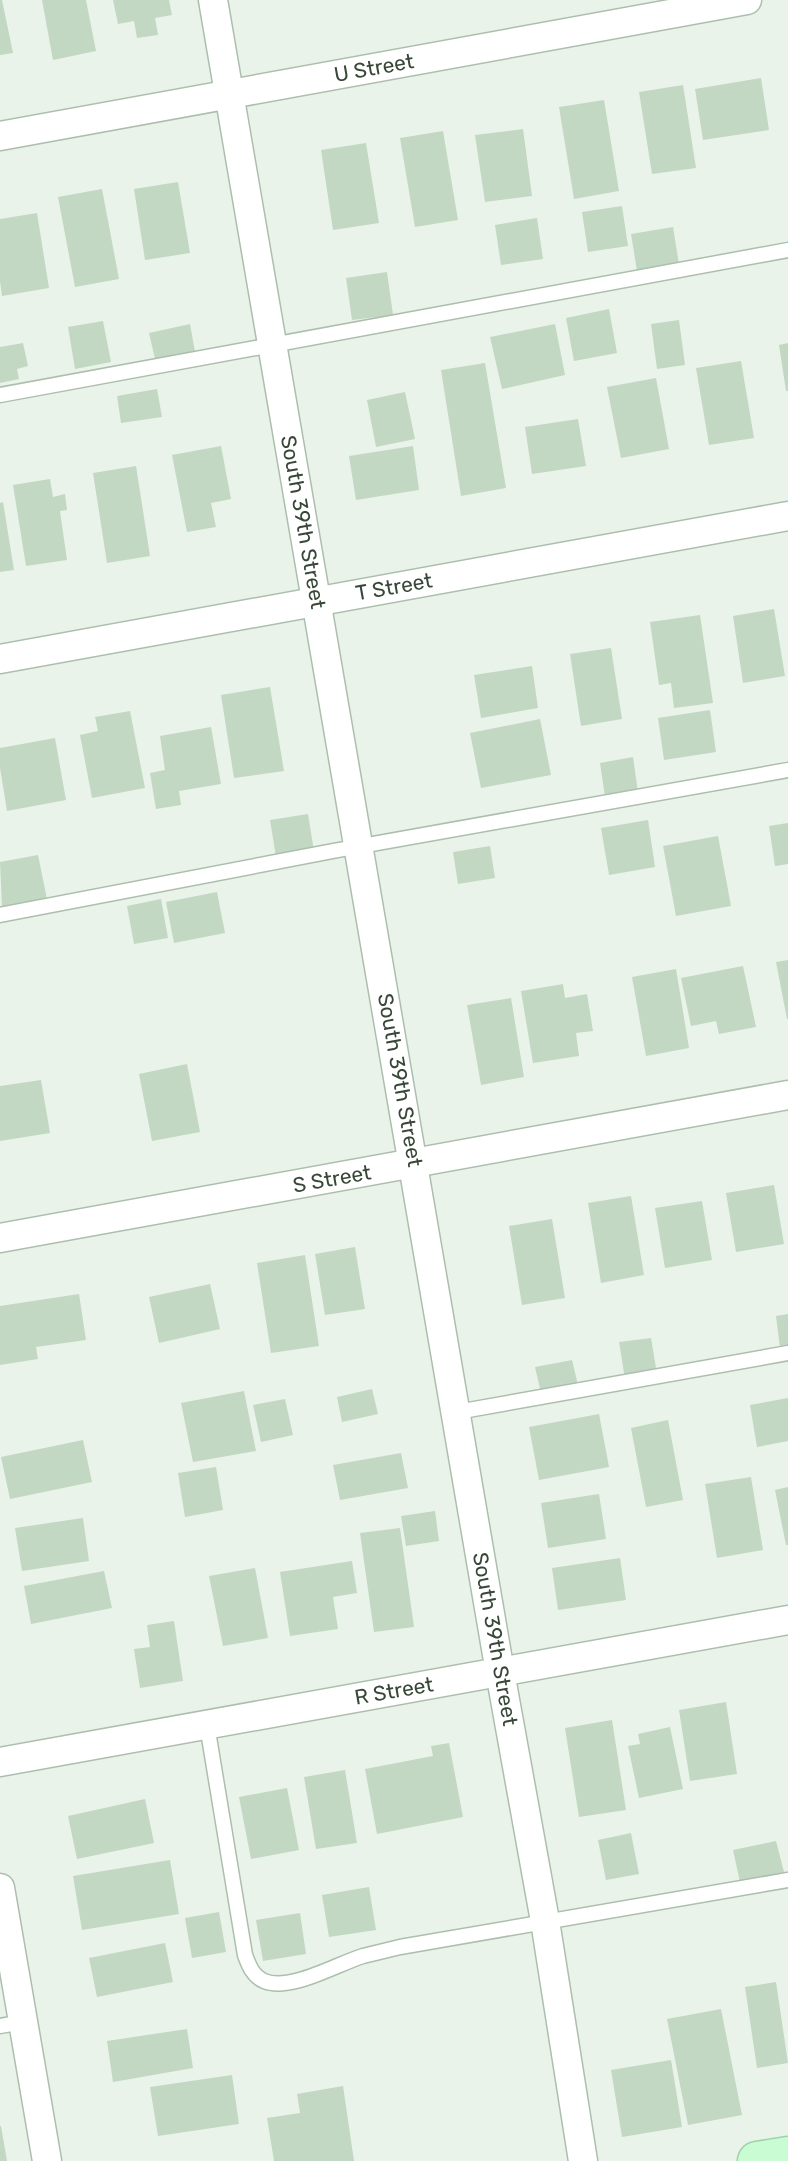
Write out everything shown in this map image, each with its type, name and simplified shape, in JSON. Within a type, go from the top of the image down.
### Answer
[{"type":"main road","points":[[757,2161],[788,2156]]},
{"type":"street","name":"South 39th Street","points":[[213,0],[545,1921],[583,2161]]},
{"type":"street","name":"U Street","points":[[0,136],[747,0]]},
{"type":"street","name":"T Street","points":[[0,659],[788,516]]},
{"type":"street","name":"S Street","points":[[0,1238],[788,1095]]},
{"type":"street","name":"R Street","points":[[0,1762],[788,1620]]},
{"type":"street","points":[[0,1888],[11,2024],[47,2161]]},
{"type":"lane","points":[[0,395],[788,250]]},
{"type":"lane","points":[[0,915],[359,846],[788,770]]},
{"type":"lane","points":[[457,1412],[788,1353]]},
{"type":"lane","points":[[207,1725],[245,1955],[251,1971],[264,1981],[282,1984],[375,1953],[788,1880]]},
{"type":"building","points":[[0,0],[13,53],[0,55]]},
{"type":"building","points":[[42,0],[86,0],[96,51],[53,60]]},
{"type":"building","points":[[113,0],[169,0],[172,15],[155,18],[158,35],[137,38],[134,21],[118,24]]},
{"type":"building","points":[[761,78],[769,130],[703,140],[695,89]]},
{"type":"building","points":[[683,85],[696,168],[652,174],[639,92]]},
{"type":"building","points":[[604,100],[619,191],[574,199],[559,107]]},
{"type":"building","points":[[523,129],[532,196],[485,202],[475,135]]},
{"type":"building","points":[[443,131],[458,220],[415,227],[400,138]]},
{"type":"building","points":[[366,143],[379,223],[333,230],[321,150]]},
{"type":"building","points":[[178,182],[190,253],[145,260],[134,189]]},
{"type":"building","points":[[102,189],[119,279],[75,287],[58,197]]},
{"type":"building","points":[[622,206],[628,246],[588,252],[582,212]]},
{"type":"building","points":[[37,213],[49,288],[2,296],[0,219]]},
{"type":"building","points":[[537,218],[543,259],[501,265],[495,225]]},
{"type":"building","points":[[673,227],[679,264],[637,271],[631,234]]},
{"type":"building","points":[[387,272],[393,315],[352,320],[346,278]]},
{"type":"building","points":[[609,309],[617,353],[574,361],[566,318]]},
{"type":"building","points":[[679,320],[685,365],[657,369],[651,324]]},
{"type":"building","points":[[103,321],[111,362],[75,369],[68,327]]},
{"type":"building","points":[[190,324],[195,352],[155,359],[149,333]]},
{"type":"building","points":[[555,324],[565,375],[502,389],[490,337]]},
{"type":"building","points":[[23,343],[28,366],[17,369],[19,379],[0,383],[0,347]]},
{"type":"building","points":[[788,343],[788,391],[786,391],[779,345]]},
{"type":"building","points":[[741,361],[754,438],[709,445],[696,368]]},
{"type":"building","points":[[485,363],[506,488],[461,496],[441,370]]},
{"type":"building","points":[[656,378],[669,449],[621,458],[607,387]]},
{"type":"building","points":[[157,389],[162,417],[121,423],[117,396]]},
{"type":"building","points":[[405,392],[415,439],[376,447],[367,400]]},
{"type":"building","points":[[578,419],[586,466],[532,474],[525,427]]},
{"type":"building","points":[[221,446],[231,499],[211,503],[216,527],[187,532],[172,455]]},
{"type":"building","points":[[413,446],[419,490],[356,500],[349,456]]},
{"type":"building","points":[[136,466],[150,556],[107,563],[93,473]]},
{"type":"building","points":[[50,479],[53,497],[65,494],[67,510],[60,511],[67,560],[26,566],[13,485]]},
{"type":"building","points":[[3,502],[14,570],[0,572],[0,503]]},
{"type":"building","points":[[774,609],[785,676],[743,683],[733,616]]},
{"type":"building","points":[[700,615],[713,703],[674,708],[671,683],[659,685],[650,622]]},
{"type":"building","points":[[611,648],[622,719],[581,726],[570,654]]},
{"type":"building","points":[[532,666],[538,708],[481,718],[474,675]]},
{"type":"building","points":[[270,687],[284,771],[234,778],[221,695]]},
{"type":"building","points":[[710,710],[716,752],[664,760],[658,718]]},
{"type":"building","points":[[130,711],[145,788],[92,798],[80,735],[98,731],[95,717]]},
{"type":"building","points":[[540,719],[551,775],[481,788],[470,733]]},
{"type":"building","points":[[211,727],[221,784],[179,791],[181,805],[156,809],[150,773],[165,770],[160,736]]},
{"type":"building","points":[[55,738],[66,800],[7,811],[0,768],[0,748]]},
{"type":"building","points":[[633,757],[638,792],[605,797],[600,763]]},
{"type":"building","points":[[308,814],[314,851],[276,857],[270,820]]},
{"type":"building","points":[[648,820],[655,867],[609,875],[601,828]]},
{"type":"building","points":[[788,823],[788,864],[775,866],[769,826]]},
{"type":"building","points":[[718,836],[731,906],[676,916],[663,846]]},
{"type":"building","points":[[490,846],[495,878],[458,884],[453,852]]},
{"type":"building","points":[[38,855],[47,899],[2,908],[0,862]]},
{"type":"building","points":[[217,892],[225,933],[174,943],[166,902]]},
{"type":"building","points":[[161,899],[168,938],[134,944],[127,906]]},
{"type":"building","points":[[788,960],[788,1019],[787,1019],[776,962]]},
{"type":"building","points":[[743,966],[756,1027],[719,1034],[716,1021],[691,1026],[681,978]]},
{"type":"building","points":[[676,969],[689,1048],[646,1056],[632,977]]},
{"type":"building","points":[[563,984],[565,998],[587,994],[593,1031],[576,1033],[579,1056],[533,1063],[521,991]]},
{"type":"building","points":[[511,998],[524,1077],[481,1085],[467,1005]]},
{"type":"building","points":[[187,1064],[200,1132],[152,1141],[139,1074]]},
{"type":"building","points":[[41,1080],[50,1133],[0,1141],[0,1086]]},
{"type":"building","points":[[774,1185],[784,1244],[736,1252],[726,1193]]},
{"type":"building","points":[[631,1196],[644,1275],[601,1283],[588,1203]]},
{"type":"building","points":[[702,1201],[712,1260],[665,1268],[655,1208]]},
{"type":"building","points":[[552,1219],[565,1298],[522,1305],[509,1226]]},
{"type":"building","points":[[355,1247],[365,1309],[325,1315],[315,1254]]},
{"type":"building","points":[[305,1255],[319,1346],[271,1353],[257,1263]]},
{"type":"building","points":[[210,1284],[220,1329],[159,1343],[149,1297]]},
{"type":"building","points":[[79,1294],[86,1340],[36,1347],[38,1359],[0,1365],[0,1306]]},
{"type":"building","points":[[788,1314],[788,1346],[780,1348],[776,1316]]},
{"type":"building","points":[[651,1338],[657,1374],[625,1379],[619,1342]]},
{"type":"building","points":[[572,1360],[578,1385],[541,1393],[535,1367]]},
{"type":"building","points":[[372,1389],[378,1414],[342,1422],[337,1397]]},
{"type":"building","points":[[244,1391],[256,1451],[193,1462],[181,1403]]},
{"type":"building","points":[[788,1398],[788,1441],[757,1447],[750,1405]]},
{"type":"building","points":[[285,1399],[293,1435],[261,1442],[253,1405]]},
{"type":"building","points":[[599,1414],[609,1467],[539,1480],[529,1427]]},
{"type":"building","points":[[668,1420],[683,1500],[646,1507],[631,1428]]},
{"type":"building","points":[[83,1440],[92,1482],[10,1499],[1,1457]]},
{"type":"building","points":[[401,1453],[408,1488],[340,1500],[333,1465]]},
{"type":"building","points":[[216,1467],[223,1510],[185,1517],[178,1473]]},
{"type":"building","points":[[751,1477],[763,1550],[717,1558],[705,1484]]},
{"type":"building","points":[[788,1487],[788,1545],[786,1545],[775,1490]]},
{"type":"building","points":[[599,1494],[606,1539],[548,1548],[541,1503]]},
{"type":"building","points":[[435,1511],[439,1541],[406,1546],[401,1516]]},
{"type":"building","points":[[83,1518],[89,1561],[22,1571],[15,1528]]},
{"type":"building","points":[[400,1528],[414,1627],[374,1632],[360,1533]]},
{"type":"building","points":[[620,1558],[626,1600],[558,1610],[552,1568]]},
{"type":"building","points":[[352,1561],[357,1593],[333,1597],[338,1629],[290,1636],[280,1572]]},
{"type":"building","points":[[255,1568],[268,1638],[223,1646],[209,1576]]},
{"type":"building","points":[[104,1571],[112,1608],[31,1624],[24,1586]]},
{"type":"building","points":[[174,1621],[183,1681],[140,1688],[134,1649],[150,1647],[147,1625]]},
{"type":"building","points":[[726,1702],[737,1774],[690,1781],[679,1710]]},
{"type":"building","points":[[612,1720],[626,1810],[579,1817],[565,1728]]},
{"type":"building","points":[[670,1727],[683,1789],[639,1798],[628,1746],[640,1744],[638,1734]]},
{"type":"building","points":[[449,1743],[463,1817],[377,1834],[365,1769],[433,1756],[431,1746]]},
{"type":"building","points":[[345,1770],[357,1843],[316,1849],[304,1777]]},
{"type":"building","points":[[287,1788],[299,1850],[251,1859],[239,1797]]},
{"type":"building","points":[[145,1799],[154,1843],[77,1859],[68,1816]]},
{"type":"building","points":[[631,1833],[639,1874],[606,1880],[598,1840]]},
{"type":"building","points":[[776,1841],[784,1872],[740,1882],[733,1850]]},
{"type":"building","points":[[170,1860],[179,1914],[82,1930],[73,1876]]},
{"type":"building","points":[[369,1887],[376,1930],[329,1937],[322,1895]]},
{"type":"building","points":[[219,1912],[226,1952],[192,1958],[185,1918]]},
{"type":"building","points":[[300,1913],[306,1954],[263,1961],[256,1920]]},
{"type":"building","points":[[165,1943],[173,1982],[97,1997],[89,1958]]},
{"type":"building","points":[[776,1982],[788,2063],[757,2068],[745,1987]]},
{"type":"building","points":[[721,2009],[742,2115],[688,2125],[667,2019]]},
{"type":"building","points":[[187,2029],[193,2068],[113,2082],[107,2041]]},
{"type":"building","points":[[671,2060],[682,2127],[622,2137],[611,2070]]},
{"type":"building","points":[[232,2075],[239,2124],[158,2136],[150,2087]]},
{"type":"building","points":[[343,2086],[354,2161],[274,2161],[267,2118],[300,2113],[297,2094]]},
{"type":"building","points":[[1,2126],[7,2161],[0,2161]]}]
